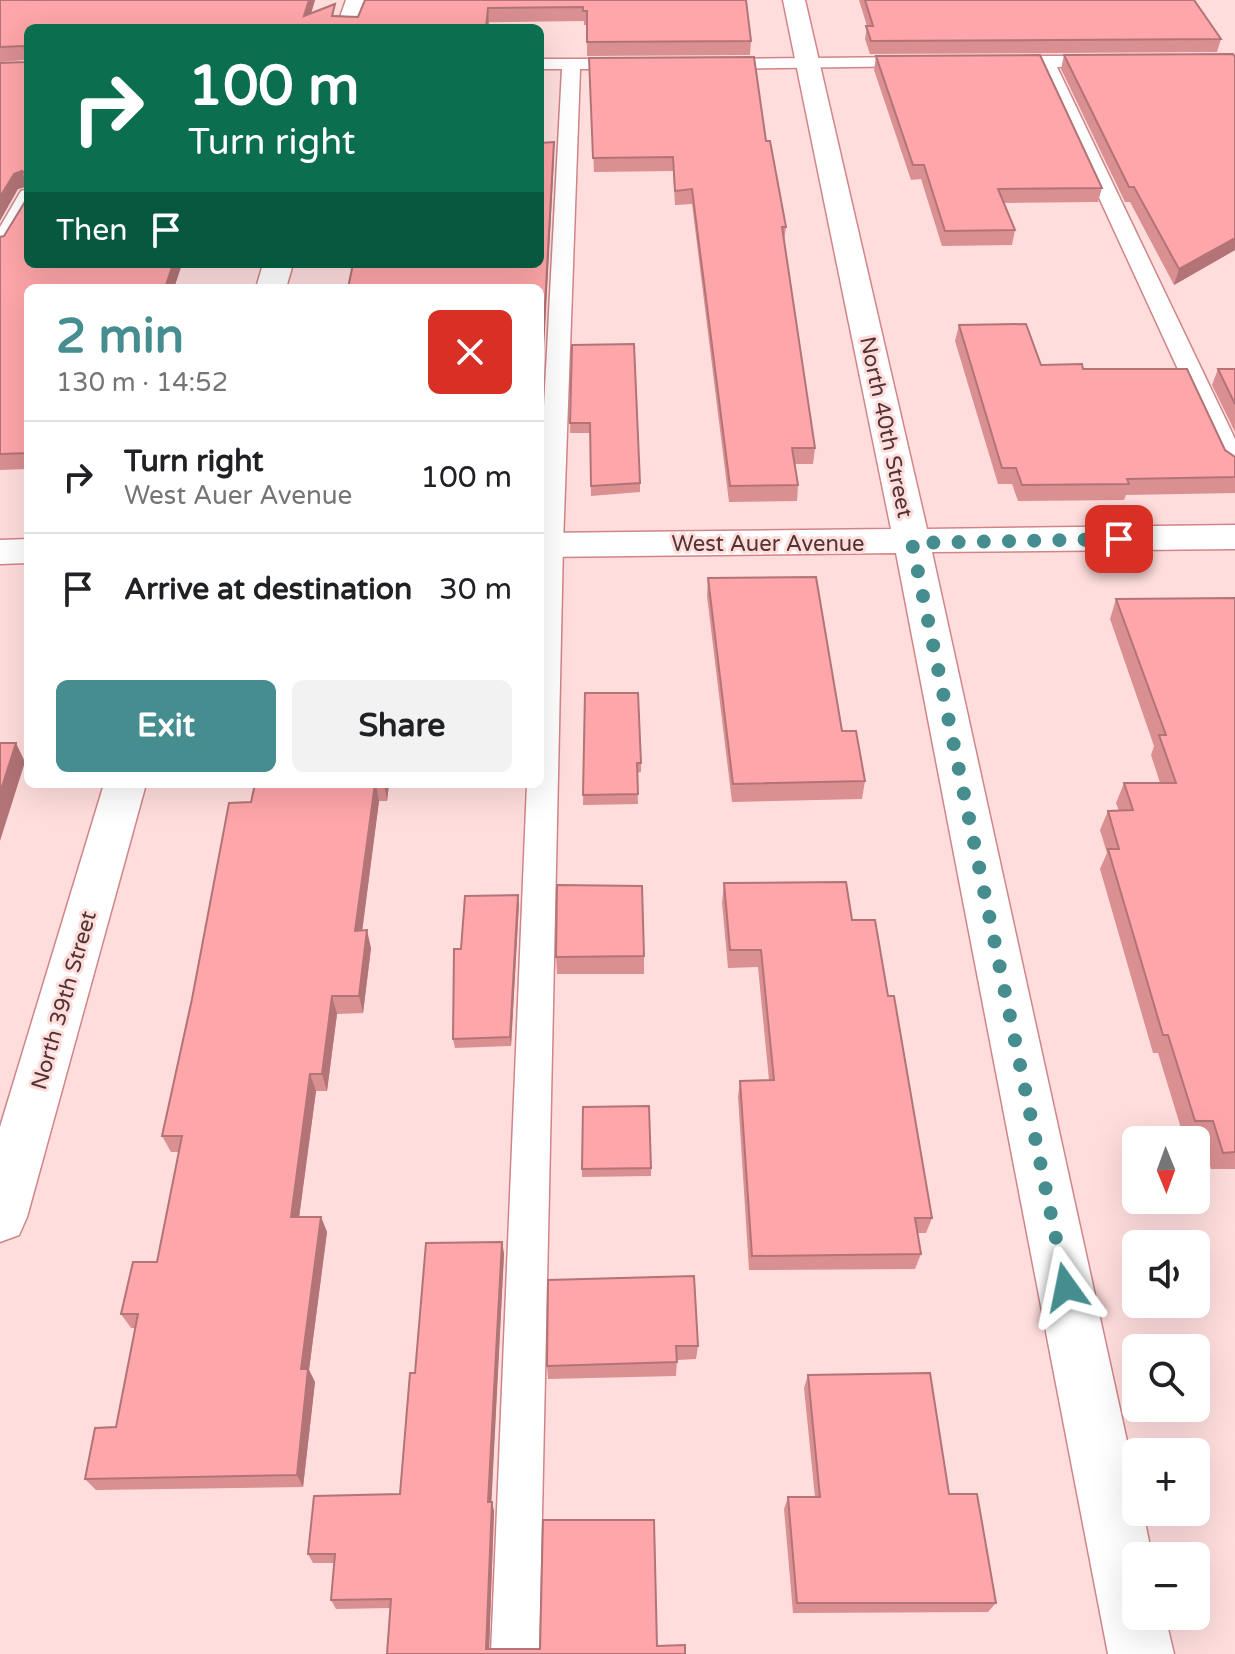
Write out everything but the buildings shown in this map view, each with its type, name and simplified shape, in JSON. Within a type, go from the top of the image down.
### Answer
[{"type":"street","points":[[349,24],[357,0]]},
{"type":"street","name":"North 40th Street","points":[[794,0],[912,543],[1141,1654]]},
{"type":"street","name":"West Auer Avenue","points":[[545,544],[912,543],[1235,537]]},
{"type":"street","points":[[0,552],[24,551]]},
{"type":"street","name":"North 39th Street","points":[[0,1217],[124,788]]},
{"type":"lane","points":[[1045,61],[1235,465]]},
{"type":"lane","points":[[985,62],[1124,61]]},
{"type":"lane","points":[[697,64],[939,62]]},
{"type":"lane","points":[[544,581],[555,64],[618,64]]},
{"type":"lane","points":[[0,246],[24,202]]},
{"type":"lane","points":[[515,1654],[538,788]]},
{"type":"route","points":[[1066,1287],[912,543],[1119,539]]}]
